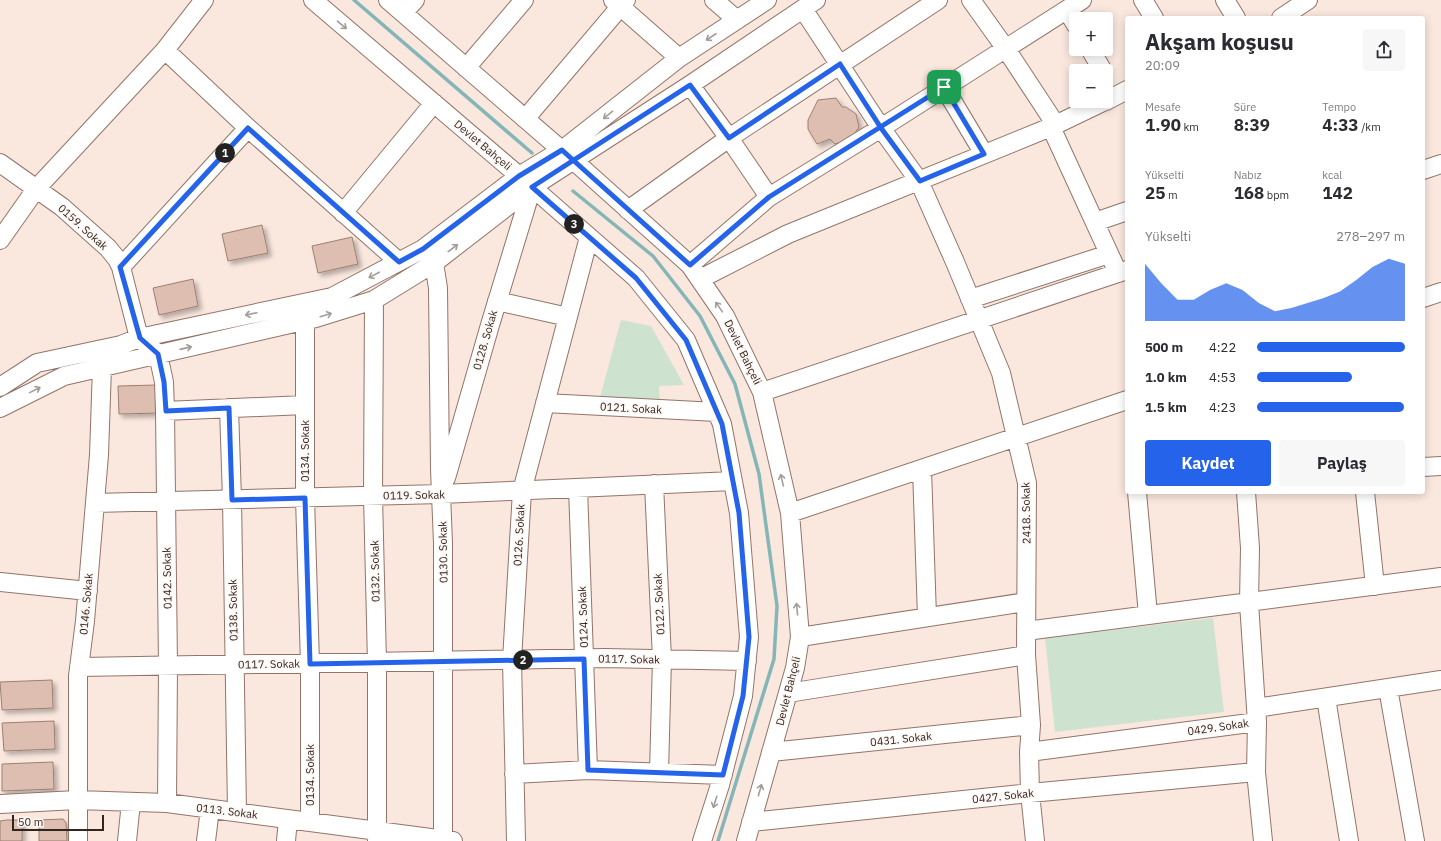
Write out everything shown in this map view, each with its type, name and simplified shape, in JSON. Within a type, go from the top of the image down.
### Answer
[{"type":"street","points":[[0,240],[36,189],[164,50],[204,0]]},
{"type":"street","name":"Devlet Bahçeli","points":[[313,0],[636,278],[686,340],[722,424],[739,513],[749,637],[743,696],[723,775],[702,841]]},
{"type":"street","name":"Devlet Bahçeli","points":[[388,0],[409,7],[466,68],[568,155],[695,272],[725,316],[762,392],[790,513],[800,637],[795,668],[746,841]]},
{"type":"street","points":[[466,68],[524,0]]},
{"type":"street","points":[[714,0],[737,20]]},
{"type":"street","points":[[0,408],[64,376],[305,321],[374,300],[434,263],[532,187],[679,58],[767,0]]},
{"type":"street","points":[[628,210],[729,138],[938,0]]},
{"type":"street","points":[[762,392],[1122,272],[1109,254],[1054,126],[1006,49],[971,0]]},
{"type":"street","points":[[695,272],[769,197],[881,128],[1082,0]]},
{"type":"street","points":[[1143,0],[1153,16]]},
{"type":"street","points":[[1225,0],[1235,16]]},
{"type":"street","points":[[1284,16],[1308,0]]},
{"type":"street","points":[[525,119],[620,2],[679,58]]},
{"type":"street","points":[[0,387],[37,363],[121,345],[140,338],[332,297],[423,249],[519,176],[568,155],[690,85],[809,4]]},
{"type":"street","name":"2418. Sokak","points":[[809,4],[840,64],[881,128],[920,181],[1001,373],[1026,483],[1026,655],[1031,725],[1029,752],[1030,793],[1036,841]]},
{"type":"street","points":[[164,50],[248,128],[399,262]]},
{"type":"street","points":[[690,85],[729,138],[769,197]]},
{"type":"street","points":[[944,87],[984,154]]},
{"type":"street","points":[[695,272],[1054,126],[1114,97]]},
{"type":"street","points":[[343,213],[434,104]]},
{"type":"street","points":[[120,267],[248,128]]},
{"type":"street","name":"0159. Sokak","points":[[0,163],[62,207],[108,248],[117,259],[140,338]]},
{"type":"street","points":[[1425,169],[1441,164]]},
{"type":"street","name":"0128. Sokak","points":[[441,494],[532,187]]},
{"type":"street","points":[[1095,222],[1125,212]]},
{"type":"street","name":"0126. Sokak","points":[[516,841],[512,660],[522,491],[589,237]]},
{"type":"street","points":[[970,299],[1109,254]]},
{"type":"street","name":"0130. Sokak","points":[[434,263],[438,288],[447,841]]},
{"type":"street","points":[[1425,297],[1441,292]]},
{"type":"street","name":"0132. Sokak","points":[[374,300],[373,496],[377,663],[377,836]]},
{"type":"street","points":[[497,301],[568,317]]},
{"type":"street","name":"0134. Sokak","points":[[305,321],[305,498],[310,664],[310,822]]},
{"type":"street","points":[[140,338],[158,354]]},
{"type":"street","name":"0142. Sokak","points":[[158,354],[164,382],[166,411],[168,666],[167,803]]},
{"type":"street","name":"0146. Sokak","points":[[78,841],[78,676],[88,591],[99,455],[102,367]]},
{"type":"street","points":[[790,513],[1125,401]]},
{"type":"street","name":"0121. Sokak","points":[[545,404],[717,412]]},
{"type":"street","points":[[166,411],[305,405]]},
{"type":"street","name":"0138. Sokak","points":[[229,408],[237,812]]},
{"type":"street","points":[[1425,467],[1441,466]]},
{"type":"street","points":[[922,469],[927,617]]},
{"type":"street","name":"0119. Sokak","points":[[95,503],[441,494],[733,481]]},
{"type":"street","name":"0122. Sokak","points":[[654,484],[662,659],[659,773]]},
{"type":"street","name":"0124. Sokak","points":[[578,488],[588,770]]},
{"type":"street","points":[[1137,494],[1148,615]]},
{"type":"street","points":[[1246,494],[1250,548],[1249,603],[1257,715],[1256,772],[1263,841]]},
{"type":"street","points":[[1365,494],[1375,586]]},
{"type":"street","points":[[1026,631],[1441,577]]},
{"type":"street","points":[[0,582],[88,591]]},
{"type":"street","points":[[800,637],[1026,602]]},
{"type":"street","points":[[788,693],[1026,655]]},
{"type":"street","name":"0117. Sokak","points":[[79,667],[584,659],[747,661]]},
{"type":"street","name":"0429. Sokak","points":[[1029,752],[1257,715],[1326,698],[1441,680]]},
{"type":"street","points":[[1388,688],[1415,841]]},
{"type":"street","points":[[1326,698],[1349,841]]},
{"type":"street","name":"0431. Sokak","points":[[771,752],[1031,725]]},
{"type":"street","points":[[514,774],[588,770],[723,775]]},
{"type":"street","name":"0427. Sokak","points":[[751,822],[1030,793],[1256,772]]},
{"type":"street","name":"0113. Sokak","points":[[0,804],[77,800],[167,803],[310,822],[377,836],[447,841]]},
{"type":"street","points":[[127,841],[131,802]]},
{"type":"street","points":[[206,841],[210,809]]},
{"type":"street","points":[[286,841],[288,819]]},
{"type":"green space","points":[[621,320],[651,326],[684,385],[659,386],[660,404],[599,401]]},
{"type":"green space","points":[[1213,618],[1224,712],[1055,732],[1045,638]]},
{"type":"building","points":[[836,98],[842,107],[846,107],[856,114],[859,127],[851,139],[835,144],[830,139],[817,144],[808,129],[808,120],[818,100]]},
{"type":"building","points":[[262,225],[268,253],[228,261],[222,234]]},
{"type":"building","points":[[352,237],[358,264],[318,273],[312,246]]},
{"type":"building","points":[[193,279],[198,306],[159,315],[153,288]]},
{"type":"building","points":[[157,385],[158,413],[119,414],[118,386]]},
{"type":"building","points":[[52,680],[53,708],[2,710],[0,682]]},
{"type":"building","points":[[54,721],[55,749],[4,751],[2,723]]},
{"type":"building","points":[[53,762],[54,789],[2,791],[2,764]]},
{"type":"building","points":[[63,819],[66,823],[67,841],[39,841],[39,820]]},
{"type":"building","points":[[22,820],[22,841],[0,841],[0,821]]},
{"type":"waterway","points":[[354,0],[532,153]]},
{"type":"waterway","points":[[573,191],[653,256],[700,316],[735,384],[759,474],[777,606],[774,659],[718,841]]},
{"type":"route","points":[[944,87],[881,128],[769,197],[690,265],[573,160],[562,150],[519,176],[423,249],[399,262],[248,128],[120,267],[140,338],[158,354],[164,382],[166,411],[229,408],[232,500],[305,498],[310,664],[584,659],[588,770],[723,775],[743,696],[749,637],[739,513],[722,424],[686,340],[636,278],[532,187],[573,160],[690,85],[729,138],[840,64],[881,128],[920,181],[984,154],[944,87]]}]
